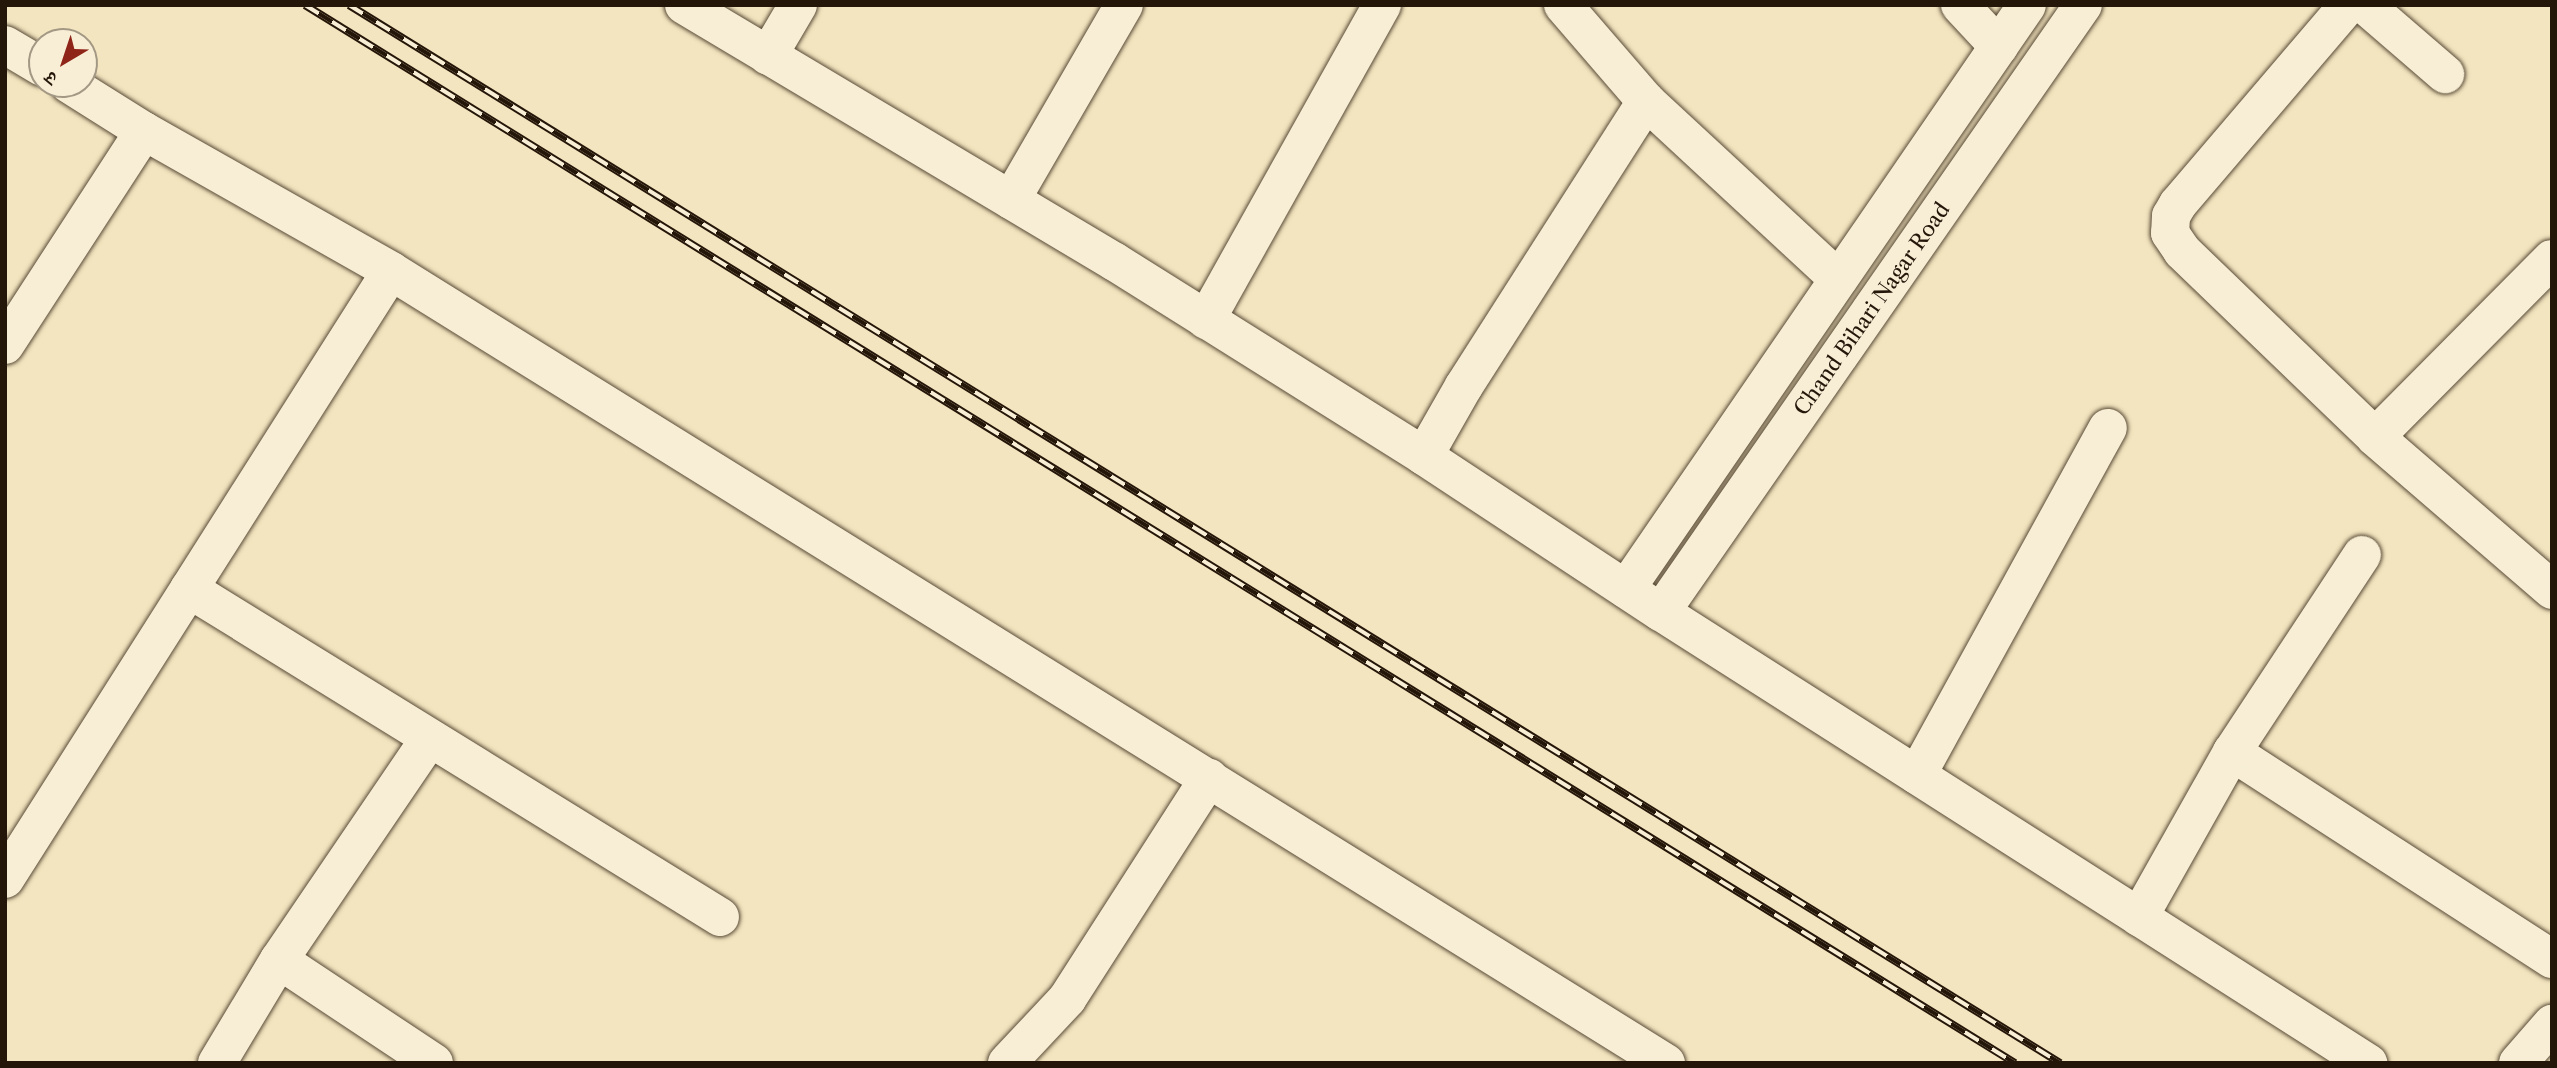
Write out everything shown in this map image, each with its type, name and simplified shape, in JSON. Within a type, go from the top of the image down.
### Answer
[{"type":"street","points":[[684,5],[1011,200],[1424,456],[1661,612],[2368,1063]]},
{"type":"street","points":[[768,56],[798,5]]},
{"type":"street","points":[[1011,200],[1124,5]]},
{"type":"street","points":[[1206,320],[1382,5]]},
{"type":"street","points":[[1563,5],[1646,101],[1838,279]]},
{"type":"street","points":[[1960,5],[1999,47]]},
{"type":"street","name":"Chand Bihari Nagar Road","points":[[1626,589],[2027,5]]},
{"type":"street","name":"Chand Bihari Nagar Road","points":[[1661,612],[2083,5]]},
{"type":"street","points":[[2348,5],[2178,204],[2171,216],[2170,233],[2182,251],[2375,437],[2552,590]]},
{"type":"street","points":[[2365,5],[2445,74]]},
{"type":"street","points":[[5,45],[28,59]]},
{"type":"street","points":[[91,98],[144,131],[391,271],[1666,1063]]},
{"type":"street","points":[[1424,456],[1464,386],[1646,101]]},
{"type":"street","points":[[5,345],[144,131]]},
{"type":"street","points":[[2375,437],[2552,259]]},
{"type":"street","points":[[5,879],[391,271]]},
{"type":"street","points":[[1917,775],[2108,428]]},
{"type":"street","points":[[2139,917],[2232,752],[2362,555]]},
{"type":"street","points":[[189,589],[720,917]]},
{"type":"street","points":[[217,1063],[279,960],[429,739]]},
{"type":"street","points":[[2232,752],[2552,959]]},
{"type":"street","points":[[1007,1063],[1067,999],[1209,778]]},
{"type":"street","points":[[279,960],[434,1063]]},
{"type":"street","points":[[2518,1063],[2552,1024]]},
{"type":"railway","points":[[305,5],[2015,1063]]},
{"type":"railway","points":[[349,5],[2060,1063]]}]
